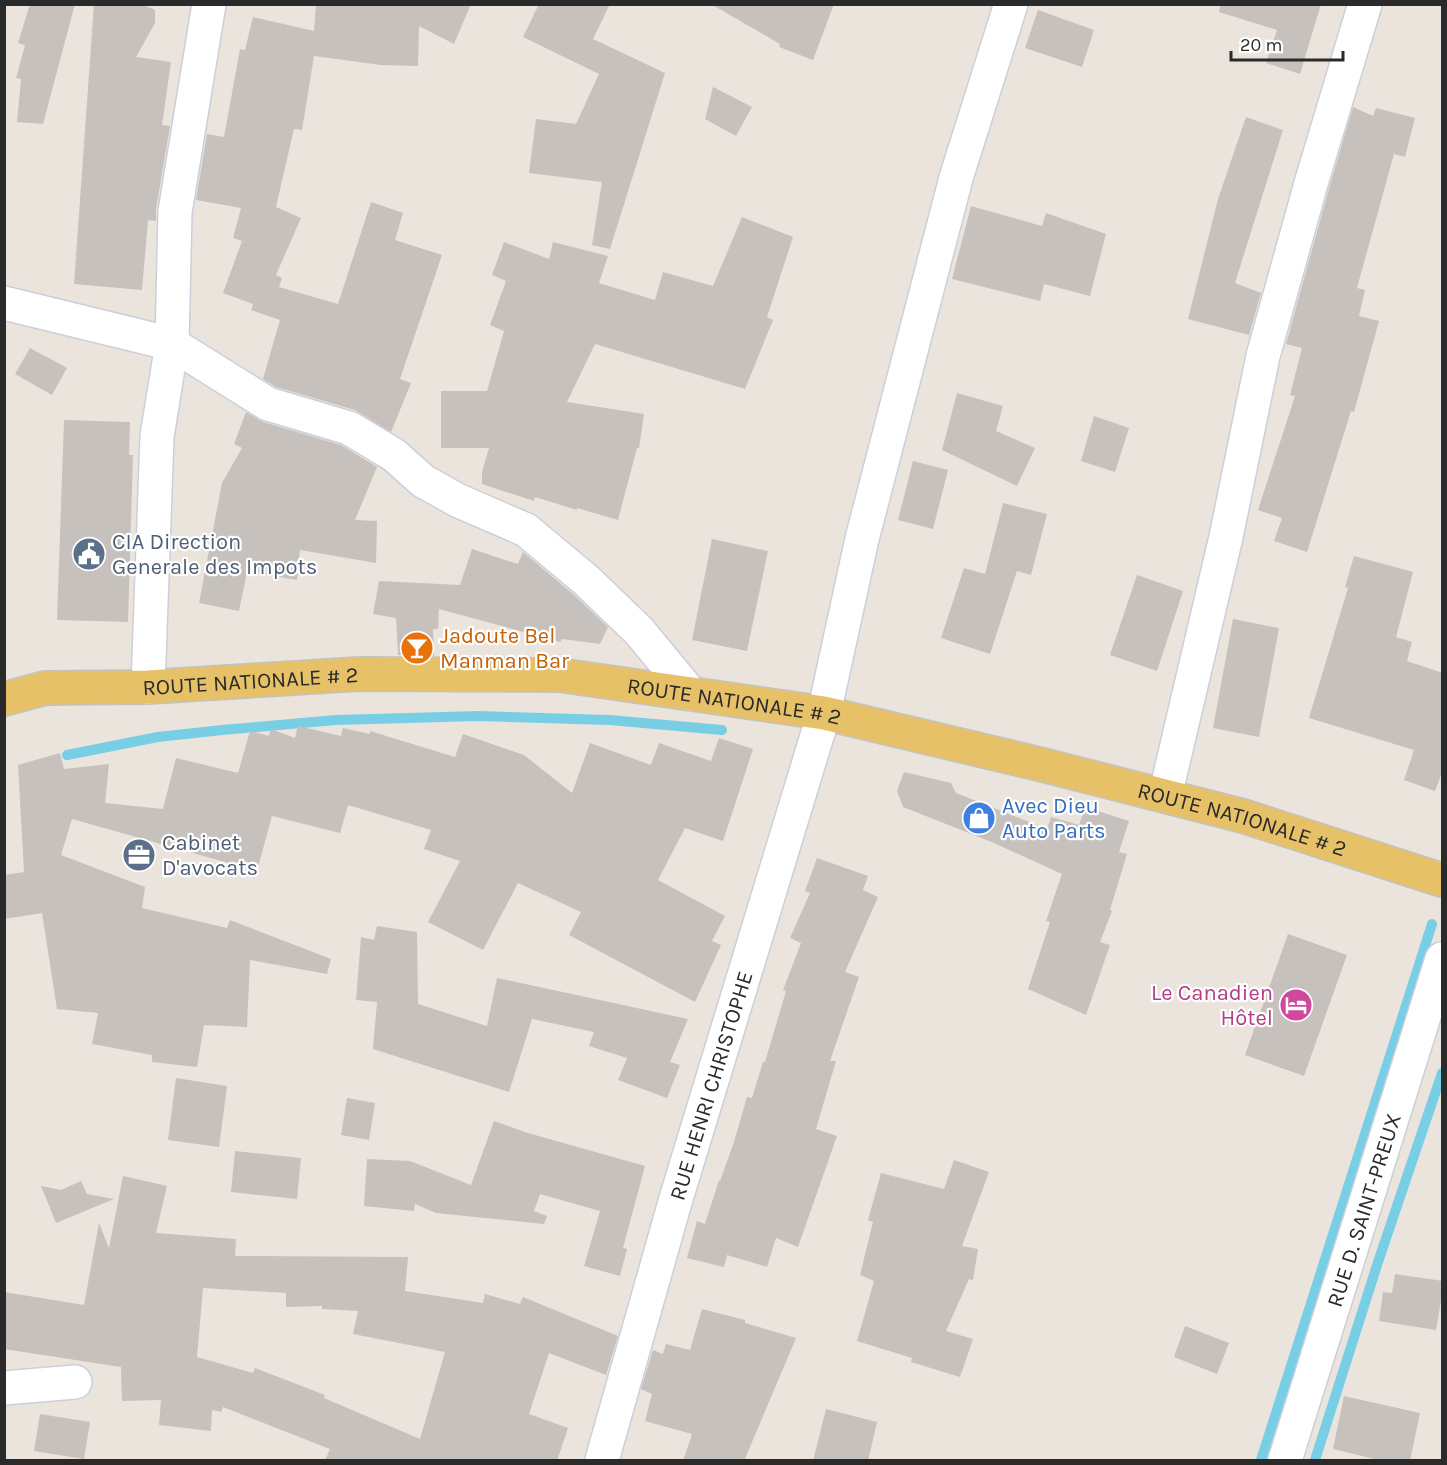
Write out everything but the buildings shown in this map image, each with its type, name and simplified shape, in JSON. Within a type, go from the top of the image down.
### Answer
[{"type":"main road","name":"ROUTE NATIONALE # 2","points":[[4,699],[45,688],[148,687],[359,674],[559,675],[824,713],[1243,816],[1443,880]]},
{"type":"street","points":[[148,687],[157,436],[172,344],[175,212],[209,4]]},
{"type":"street","name":"RUE HENRI CHRISTOPHE","points":[[602,1461],[675,1202],[824,713],[862,539],[956,178],[1011,4]]},
{"type":"street","points":[[1165,796],[1226,537],[1263,356],[1312,180],[1365,4]]},
{"type":"street","points":[[4,303],[172,344],[268,404],[349,428],[394,455],[423,481],[457,500],[526,531],[586,580],[639,631],[691,694]]},
{"type":"street","name":"RUE D. SAINT-PREUX","points":[[1285,1461],[1443,959]]},
{"type":"street","points":[[4,1388],[75,1382]]},
{"type":"waterway","points":[[67,755],[158,737],[336,720],[478,716],[610,720],[722,730]]},
{"type":"waterway","points":[[1261,1460],[1432,924]]},
{"type":"waterway","points":[[1315,1460],[1378,1262],[1442,1073]]},
{"type":"place","name":"CIA Direction Generale des Impots","points":[[89,554]]},
{"type":"place","name":"Jadoute Bel Manman Bar","points":[[417,648]]},
{"type":"place","name":"Avec Dieu Auto Parts","points":[[979,818]]},
{"type":"place","name":"Cabinet D'avocats","points":[[139,855]]},
{"type":"place","name":"Le Canadien Hôtel","points":[[1296,1005]]}]
